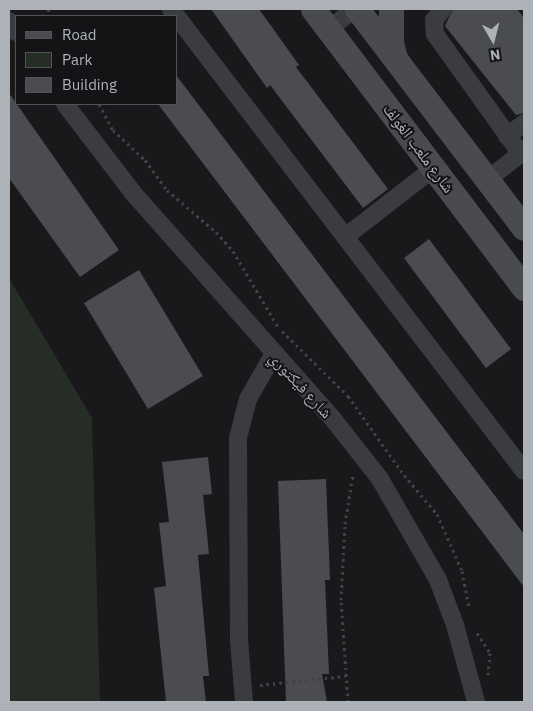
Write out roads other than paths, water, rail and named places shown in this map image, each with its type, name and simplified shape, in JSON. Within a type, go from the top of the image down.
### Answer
[{"type":"street","name":"شارع ملعب الغولف","points":[[313,9],[524,288]]},
{"type":"street","points":[[329,29],[356,9],[524,228]]},
{"type":"street","points":[[391,9],[391,42],[395,60]]},
{"type":"street","points":[[443,9],[434,20],[435,34],[522,153],[487,180]]},
{"type":"street","points":[[178,18],[524,471]]},
{"type":"street","name":"شارع فيكتوري","points":[[67,105],[134,194],[273,355],[358,448],[401,512],[438,580],[455,625],[476,702]]},
{"type":"street","points":[[508,136],[524,123]]},
{"type":"street","points":[[345,237],[434,168]]},
{"type":"street","points":[[243,695],[238,438],[248,400],[273,355]]}]
